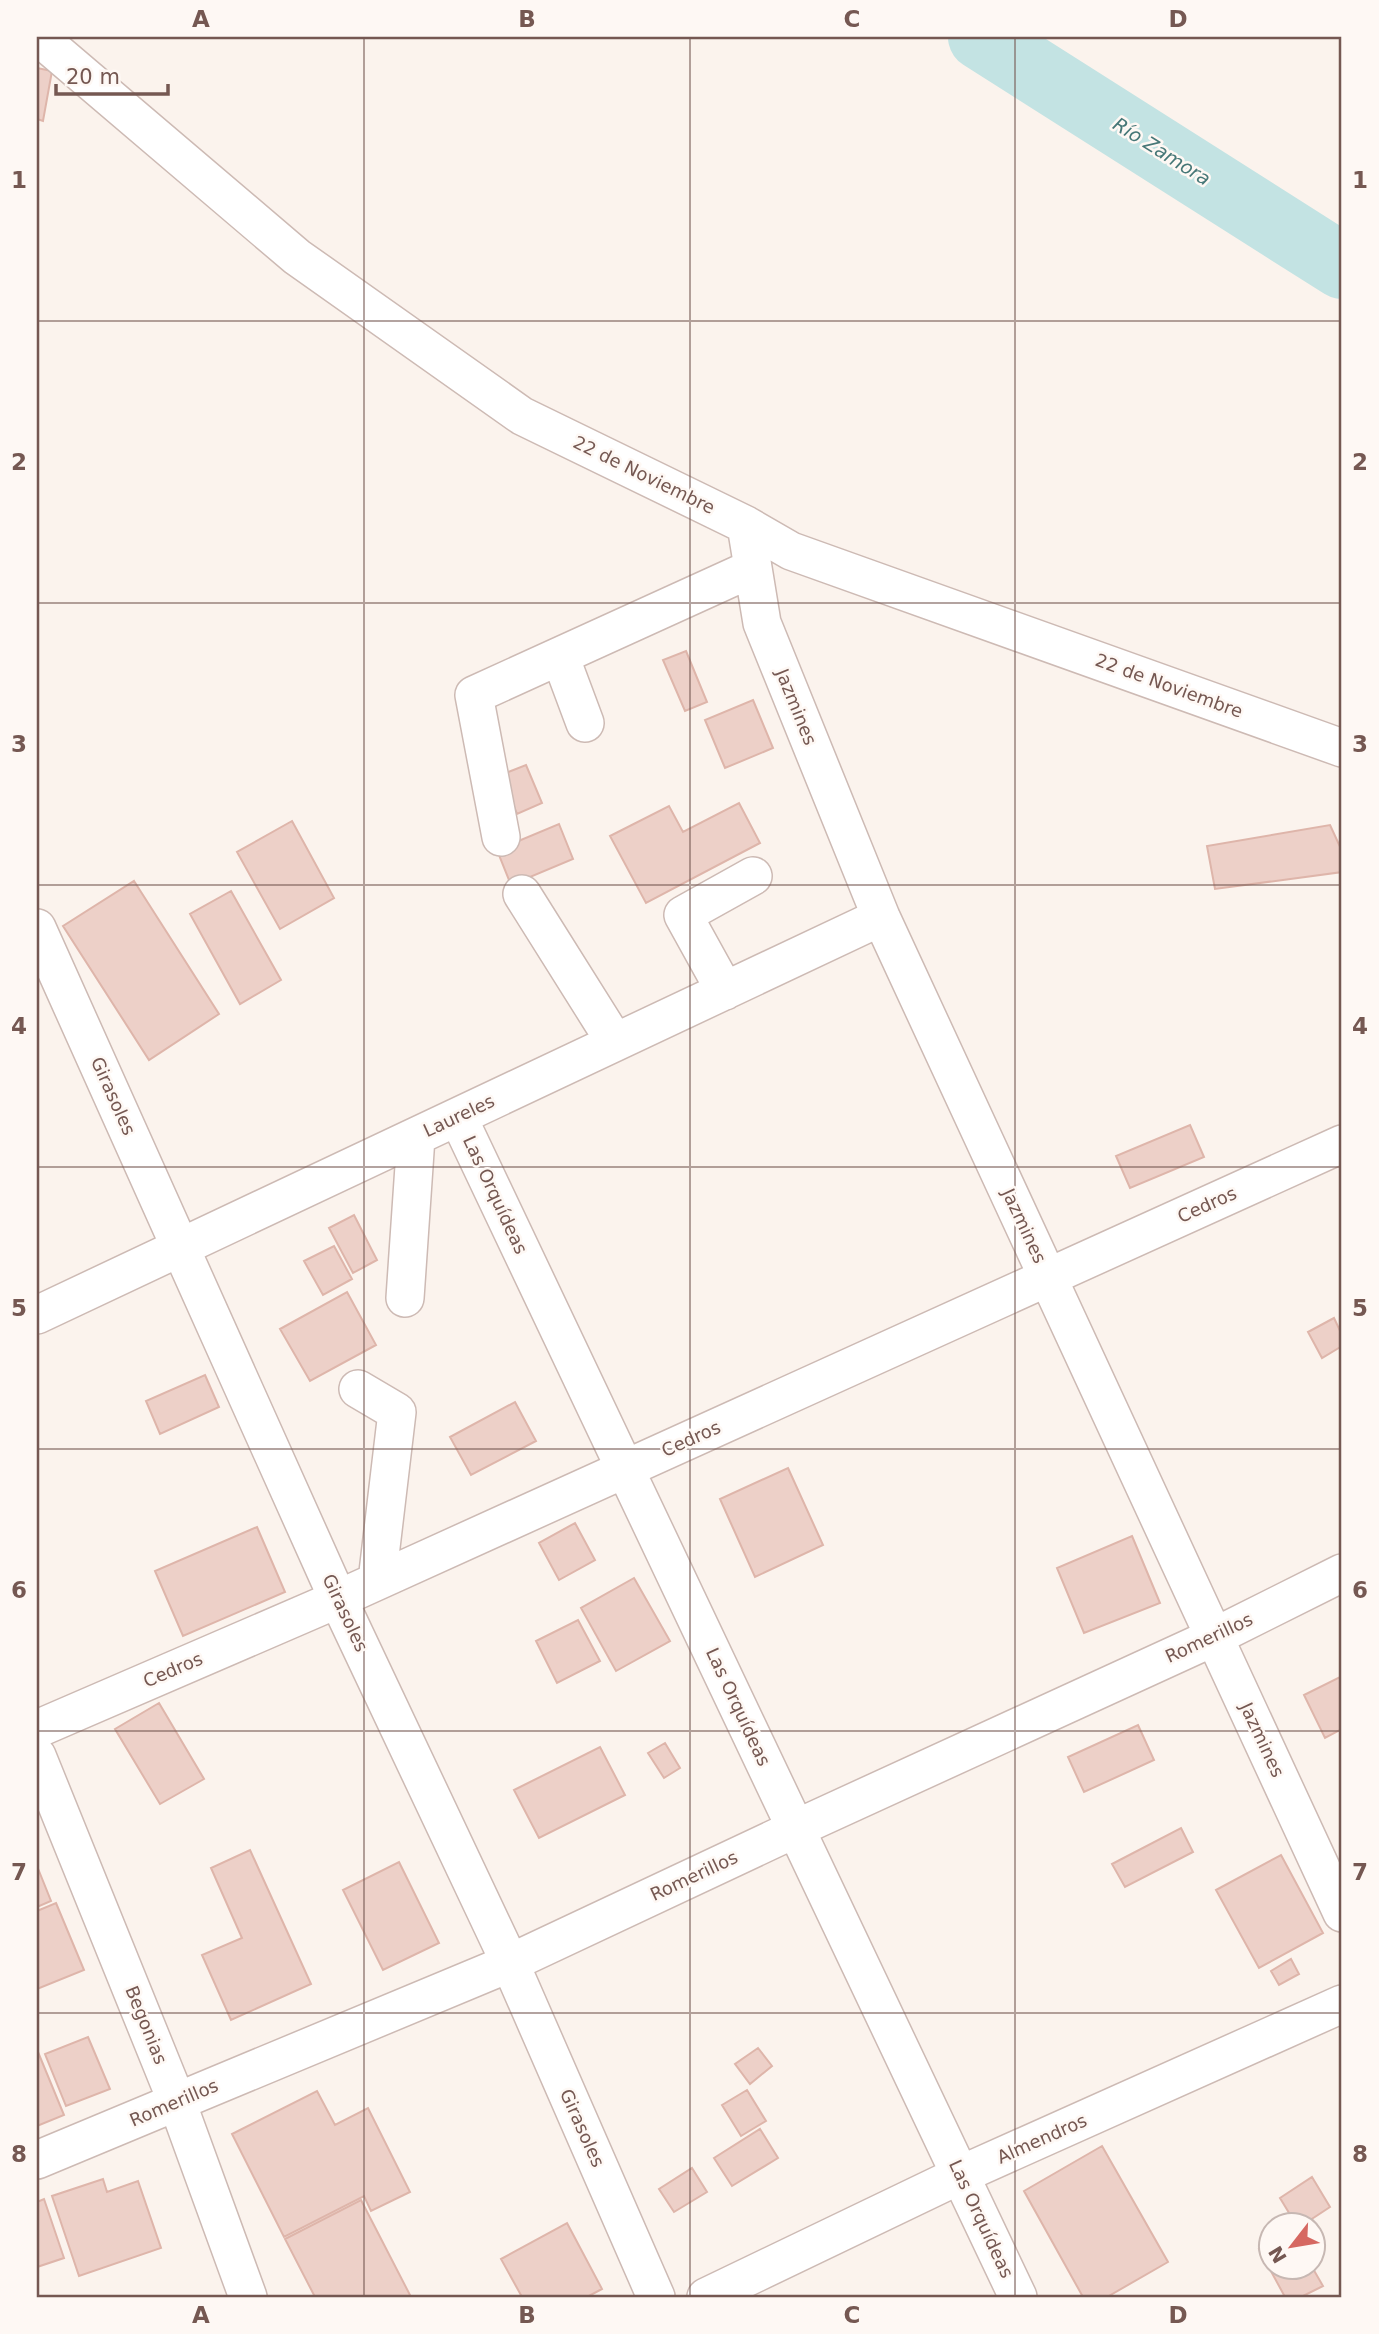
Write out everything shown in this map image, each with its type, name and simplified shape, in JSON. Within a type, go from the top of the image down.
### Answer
[{"type":"street","name":"22 de Noviembre","points":[[37,40],[48,46],[297,257],[522,416],[746,525],[791,551],[1338,754]]},
{"type":"street","name":"Jazmines","points":[[746,525],[762,623],[881,917],[1342,1913]]},
{"type":"street","points":[[501,837],[474,695],[753,568]]},
{"type":"street","points":[[560,656],[585,723]]},
{"type":"street","points":[[725,991],[683,915],[753,876]]},
{"type":"street","points":[[522,894],[615,1042]]},
{"type":"street","name":"Laureles","points":[[37,1315],[881,917]]},
{"type":"street","name":"Girasoles","points":[[37,928],[338,1599],[510,1963],[656,2297]]},
{"type":"street","name":"Las Orquídeas","points":[[458,1116],[1018,2297]]},
{"type":"street","points":[[405,1298],[416,1137]]},
{"type":"street","name":"Cedros","points":[[37,1728],[338,1599],[1342,1144]]},
{"type":"street","points":[[358,1389],[397,1412],[377,1581]]},
{"type":"street","name":"Romerillos","points":[[37,2160],[510,1963],[1214,1637],[1342,1573]]},
{"type":"street","name":"Begonias","points":[[37,1756],[177,2102],[248,2297]]},
{"type":"street","name":"Almendros","points":[[706,2297],[960,2175],[1342,2004]]},
{"type":"building","points":[[37,68],[52,71],[43,121],[37,119]]},
{"type":"building","points":[[686,651],[707,702],[685,711],[663,660]]},
{"type":"building","points":[[753,700],[773,748],[725,768],[705,720]]},
{"type":"building","points":[[526,765],[542,803],[517,814],[501,775]]},
{"type":"building","points":[[739,803],[760,843],[646,903],[610,836],[669,806],[683,832]]},
{"type":"building","points":[[292,821],[334,898],[280,929],[237,852]]},
{"type":"building","points":[[559,824],[573,859],[511,885],[497,850]]},
{"type":"building","points":[[1330,825],[1342,851],[1342,872],[1215,889],[1207,846]]},
{"type":"building","points":[[134,881],[219,1014],[149,1060],[63,926]]},
{"type":"building","points":[[231,891],[281,980],[240,1004],[190,914]]},
{"type":"building","points":[[1190,1125],[1204,1157],[1130,1188],[1116,1156]]},
{"type":"building","points":[[354,1215],[377,1260],[353,1273],[329,1228]]},
{"type":"building","points":[[334,1246],[352,1279],[323,1295],[304,1261]]},
{"type":"building","points":[[347,1292],[376,1345],[310,1381],[280,1329]]},
{"type":"building","points":[[1334,1318],[1342,1335],[1342,1346],[1322,1358],[1308,1332]]},
{"type":"building","points":[[205,1375],[219,1407],[160,1434],[146,1401]]},
{"type":"building","points":[[515,1402],[536,1441],[471,1475],[450,1437]]},
{"type":"building","points":[[788,1468],[823,1545],[755,1577],[720,1499]]},
{"type":"building","points":[[575,1523],[595,1560],[559,1580],[539,1543]]},
{"type":"building","points":[[257,1527],[285,1592],[183,1636],[155,1571]]},
{"type":"building","points":[[1132,1536],[1160,1603],[1084,1633],[1057,1568]]},
{"type":"building","points":[[634,1578],[670,1641],[616,1671],[581,1608]]},
{"type":"building","points":[[578,1620],[600,1661],[557,1683],[536,1641]]},
{"type":"building","points":[[1342,1676],[1342,1729],[1325,1738],[1304,1695]]},
{"type":"building","points":[[159,1703],[204,1779],[160,1804],[115,1729]]},
{"type":"building","points":[[1138,1725],[1154,1760],[1084,1792],[1068,1757]]},
{"type":"building","points":[[665,1743],[680,1768],[664,1778],[648,1753]]},
{"type":"building","points":[[600,1747],[625,1795],[539,1838],[514,1790]]},
{"type":"building","points":[[1181,1828],[1193,1852],[1125,1887],[1112,1864]]},
{"type":"building","points":[[250,1850],[311,1984],[231,2020],[202,1955],[242,1938],[211,1868]]},
{"type":"building","points":[[1281,1855],[1323,1933],[1259,1968],[1216,1890]]},
{"type":"building","points":[[399,1862],[439,1943],[383,1970],[343,1890]]},
{"type":"building","points":[[37,1866],[51,1901],[37,1907]]},
{"type":"building","points":[[56,1903],[84,1970],[37,1989],[37,1911]]},
{"type":"building","points":[[1291,1959],[1299,1974],[1279,1985],[1271,1971]]},
{"type":"building","points":[[88,2037],[110,2089],[66,2106],[45,2054]]},
{"type":"building","points":[[758,2048],[772,2066],[750,2084],[735,2064]]},
{"type":"building","points":[[37,2053],[64,2115],[37,2126]]},
{"type":"building","points":[[747,2090],[766,2121],[741,2136],[722,2105]]},
{"type":"building","points":[[317,2091],[335,2125],[368,2108],[410,2192],[371,2211],[364,2196],[284,2237],[232,2134]]},
{"type":"building","points":[[760,2129],[778,2158],[732,2186],[714,2158]]},
{"type":"building","points":[[1102,2146],[1168,2262],[1107,2297],[1083,2297],[1024,2191]]},
{"type":"building","points":[[692,2168],[707,2192],[674,2212],[659,2189]]},
{"type":"building","points":[[1312,2177],[1330,2207],[1322,2212],[1288,2212],[1280,2198]]},
{"type":"building","points":[[103,2179],[107,2192],[138,2181],[161,2248],[79,2276],[52,2196]]},
{"type":"building","points":[[44,2199],[64,2258],[37,2267],[37,2202]]},
{"type":"building","points":[[361,2200],[411,2297],[315,2297],[285,2239]]},
{"type":"building","points":[[567,2223],[602,2289],[587,2297],[522,2297],[501,2259]]},
{"type":"building","points":[[1277,2282],[1321,2282],[1323,2286],[1301,2297],[1285,2297]]},
{"type":"waterway","name":"Río Zamora","points":[[981,37],[1342,266]]}]
